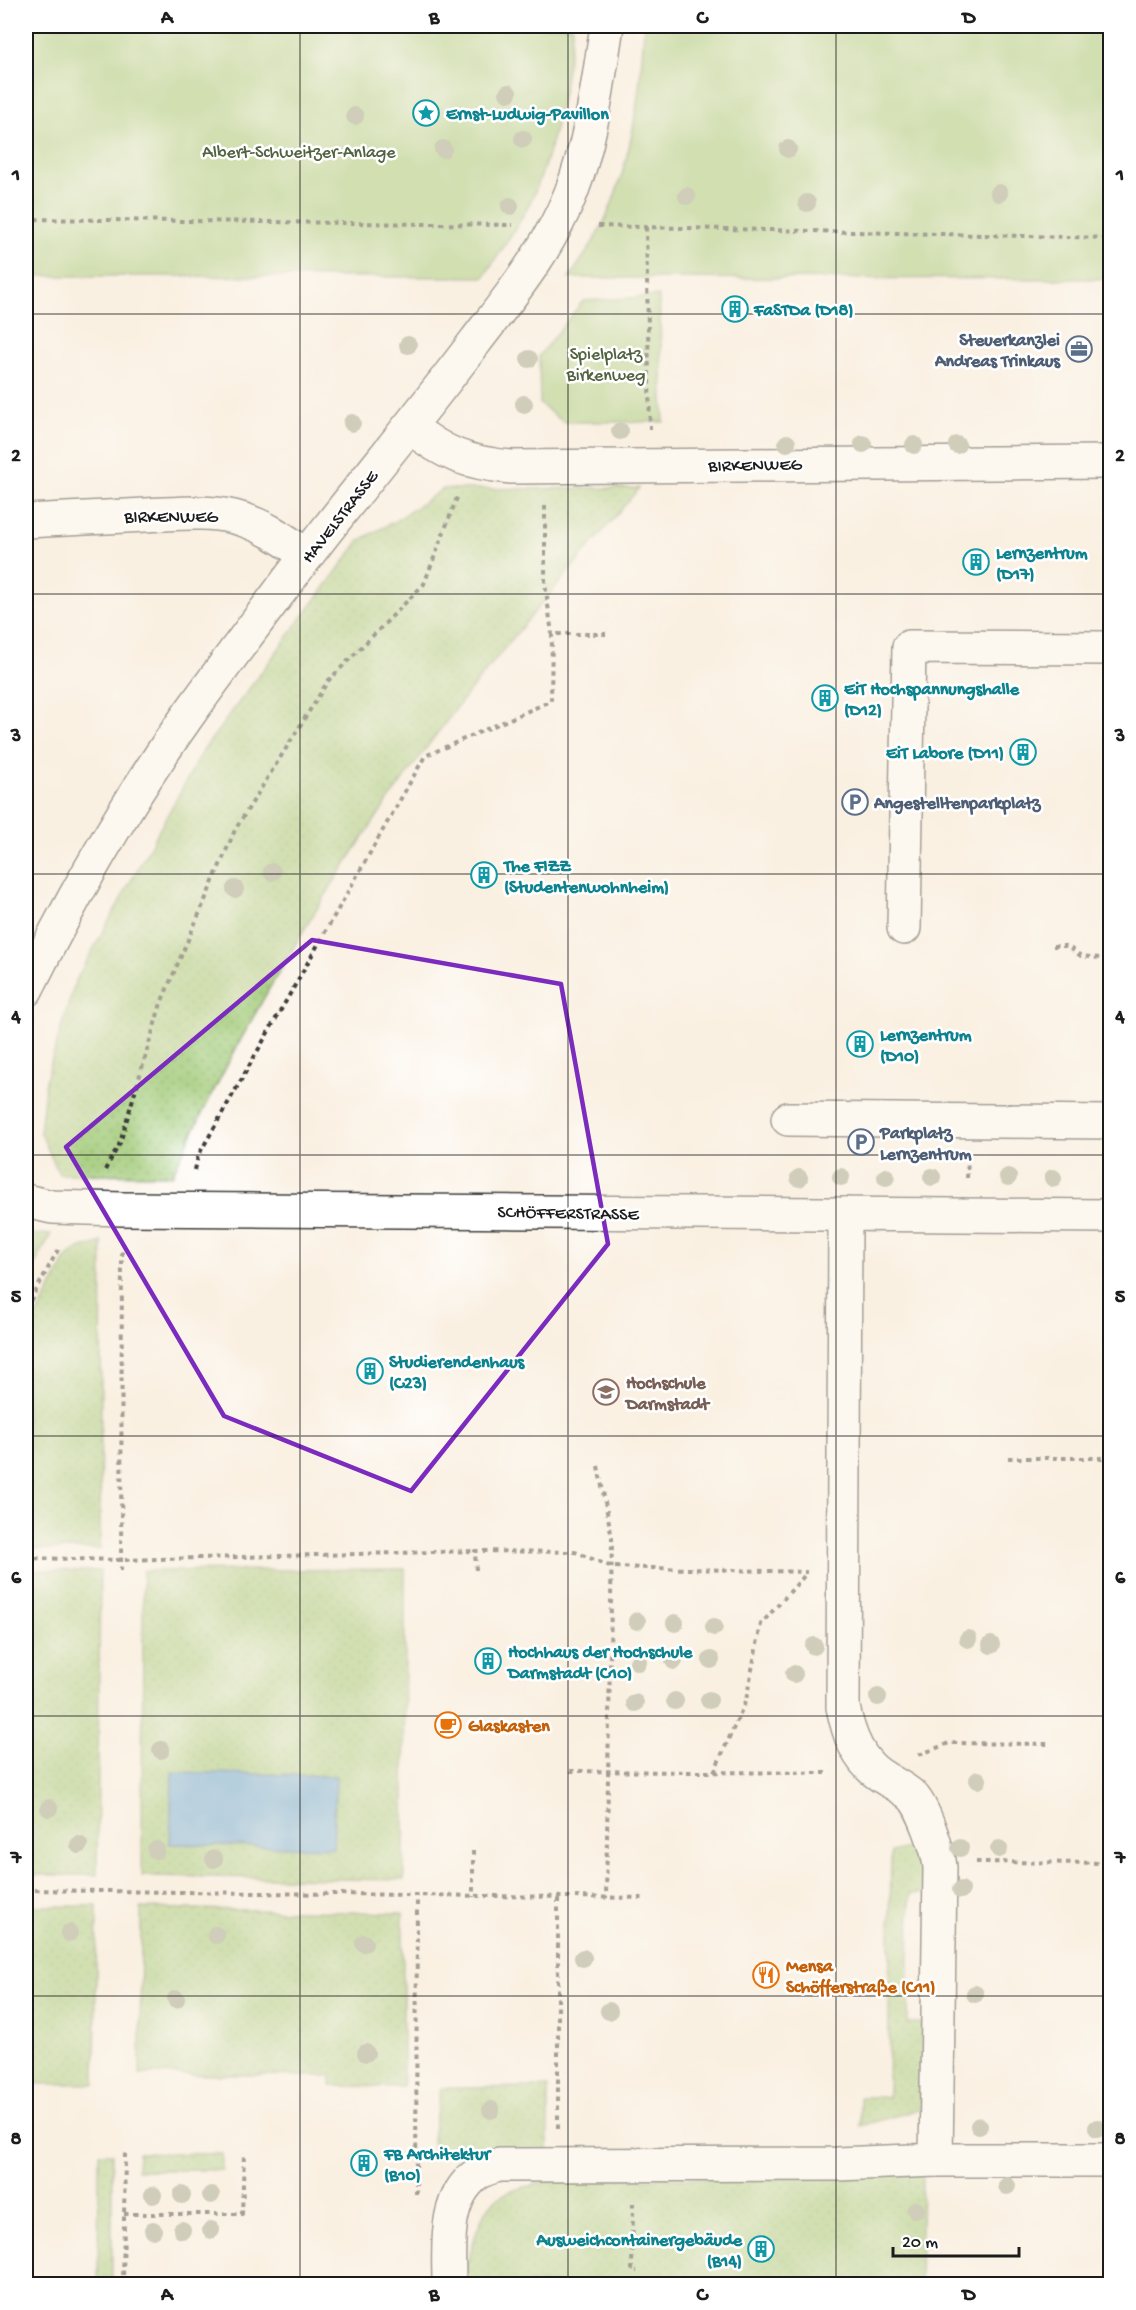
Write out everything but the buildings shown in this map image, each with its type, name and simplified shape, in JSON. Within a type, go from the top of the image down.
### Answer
[{"type":"street","name":"HAVELSTRASSE","points":[[26,990],[102,851],[188,715],[307,556],[410,427],[524,278],[556,225],[572,190],[586,144],[598,88],[607,26]]},
{"type":"street","name":"BIRKENWEG","points":[[410,427],[443,451],[467,460],[511,467],[1110,462]]},
{"type":"street","name":"BIRKENWEG","points":[[26,522],[188,513],[218,514],[267,530],[283,538],[307,556]]},
{"type":"street","points":[[904,928],[909,648],[1110,648]]},
{"type":"street","points":[[788,1119],[1110,1122]]},
{"type":"street","name":"SCHÖFFERSTRASSE","points":[[26,1201],[52,1206],[122,1209],[1110,1216]]},
{"type":"street","points":[[845,1214],[833,1707],[847,1725],[856,1749],[877,1773],[913,1796],[936,1842],[939,1862],[936,2160]]},
{"type":"street","points":[[449,2284],[452,2209],[463,2187],[479,2172],[499,2165],[1110,2160]]},
{"type":"path","points":[[26,219],[556,225],[1110,238]]},
{"type":"path","points":[[646,227],[651,465]]},
{"type":"path","points":[[26,1309],[120,1143],[161,1003],[235,830],[327,681],[424,584],[457,500],[467,460]]},
{"type":"path","points":[[185,1209],[198,1156],[425,756],[550,701],[552,634],[545,582],[545,466]]},
{"type":"path","points":[[552,634],[606,634]]},
{"type":"path","points":[[1053,946],[1067,946],[1081,956],[1110,959]]},
{"type":"path","points":[[967,1215],[969,1120]]},
{"type":"path","points":[[121,1571],[122,1209]]},
{"type":"path","points":[[1008,1458],[1110,1458]]},
{"type":"path","points":[[598,1467],[612,1539],[606,1898]]},
{"type":"path","points":[[475,1551],[476,1570]]},
{"type":"path","points":[[26,1558],[121,1560],[475,1551],[575,1552],[612,1567],[807,1572],[762,1624],[746,1700],[714,1772]]},
{"type":"path","points":[[949,1743],[1051,1744]]},
{"type":"path","points":[[570,1771],[877,1773]]},
{"type":"path","points":[[473,1851],[473,1897]]},
{"type":"path","points":[[939,1862],[1110,1863]]},
{"type":"path","points":[[26,1890],[644,1898]]},
{"type":"path","points":[[416,2203],[417,1896]]},
{"type":"path","points":[[558,1898],[558,2164]]},
{"type":"path","points":[[123,2284],[125,2153]]},
{"type":"path","points":[[124,2214],[243,2214],[244,2154]]},
{"type":"path","points":[[633,2163],[632,2271],[637,2271]]},
{"type":"highlighted area","points":[[312,940],[561,984],[608,1244],[411,1491],[224,1416],[66,1147]]},
{"type":"green space","name":"Albert-Schweitzer-Anlage","points":[[26,26],[573,26],[559,112],[542,174],[524,215],[484,277],[26,276]]},
{"type":"green space","points":[[644,26],[1110,26],[1110,279],[569,278],[603,223],[616,193],[634,122],[641,74]]},
{"type":"green space","name":"Spielplatz Birkenweg","points":[[659,296],[664,422],[563,422],[540,404],[539,356],[583,301]]},
{"type":"green space","points":[[639,488],[465,697],[382,810],[305,928],[270,988],[235,1050],[172,1175],[59,1174],[40,1132],[46,1079],[75,982],[204,749],[360,540],[397,520],[443,489]]},
{"type":"green space","points":[[51,1234],[26,1282],[26,1235]]},
{"type":"green space","points":[[102,1242],[100,1549],[26,1549],[26,1336],[66,1259],[76,1250]]},
{"type":"green space","points":[[405,1569],[404,1880],[142,1876],[143,1571]]},
{"type":"green space","points":[[26,1570],[100,1571],[97,1875],[26,1875]]},
{"type":"green space","points":[[911,1847],[923,1860],[922,1893],[910,1894],[908,2023],[921,2023],[920,2109],[860,2126],[860,2097],[888,2097],[891,1852]]},
{"type":"green space","points":[[26,1906],[97,1906],[95,2084],[26,2084]]},
{"type":"green space","points":[[141,1908],[403,1913],[403,2087],[331,2086],[331,2076],[140,2074]]},
{"type":"green space","points":[[548,2087],[548,2153],[433,2153],[433,2131],[441,2088]]},
{"type":"green space","points":[[99,2153],[112,2153],[112,2284],[98,2284]]},
{"type":"green space","points":[[138,2153],[222,2154],[222,2170],[137,2170]]},
{"type":"green space","points":[[922,2174],[920,2284],[463,2284],[478,2227],[491,2204],[509,2192],[552,2180]]},
{"type":"water","points":[[172,1772],[336,1776],[333,1848],[170,1844]]},
{"type":"place","name":"Ernst-Ludwig-Pavillon","points":[[426,113]]},
{"type":"place","name":"FaSTDa (D18)","points":[[735,309]]},
{"type":"place","name":"Steuerkanzlei Andreas Trinkaus","points":[[1079,349]]},
{"type":"place","name":"Lernzentrum (D17)","points":[[976,562]]},
{"type":"place","name":"EiT Hochspannungshalle (D12)","points":[[825,698]]},
{"type":"place","name":"EiT Labore (D11)","points":[[1023,752]]},
{"type":"place","name":"Angestelltenparkplatz","points":[[855,802]]},
{"type":"place","name":"The FIZZ (Studentenwohnheim)","points":[[484,875]]},
{"type":"place","name":"Lernzentrum (D10)","points":[[860,1044]]},
{"type":"place","name":"Parkplatz Lernzentrum","points":[[861,1142]]},
{"type":"place","name":"Studierendenhaus (C23)","points":[[370,1371]]},
{"type":"place","name":"Hochschule Darmstadt","points":[[606,1392]]},
{"type":"place","name":"Hochhaus der Hochschule Darmstadt (C10)","points":[[488,1661]]},
{"type":"place","name":"Glaskasten","points":[[448,1725]]},
{"type":"place","name":"Mensa Schöfferstraße (C11)","points":[[766,1975]]},
{"type":"place","name":"FB Architektur (B10)","points":[[364,2163]]},
{"type":"place","name":"Ausweichcontainergebäude (B14)","points":[[761,2249]]}]
